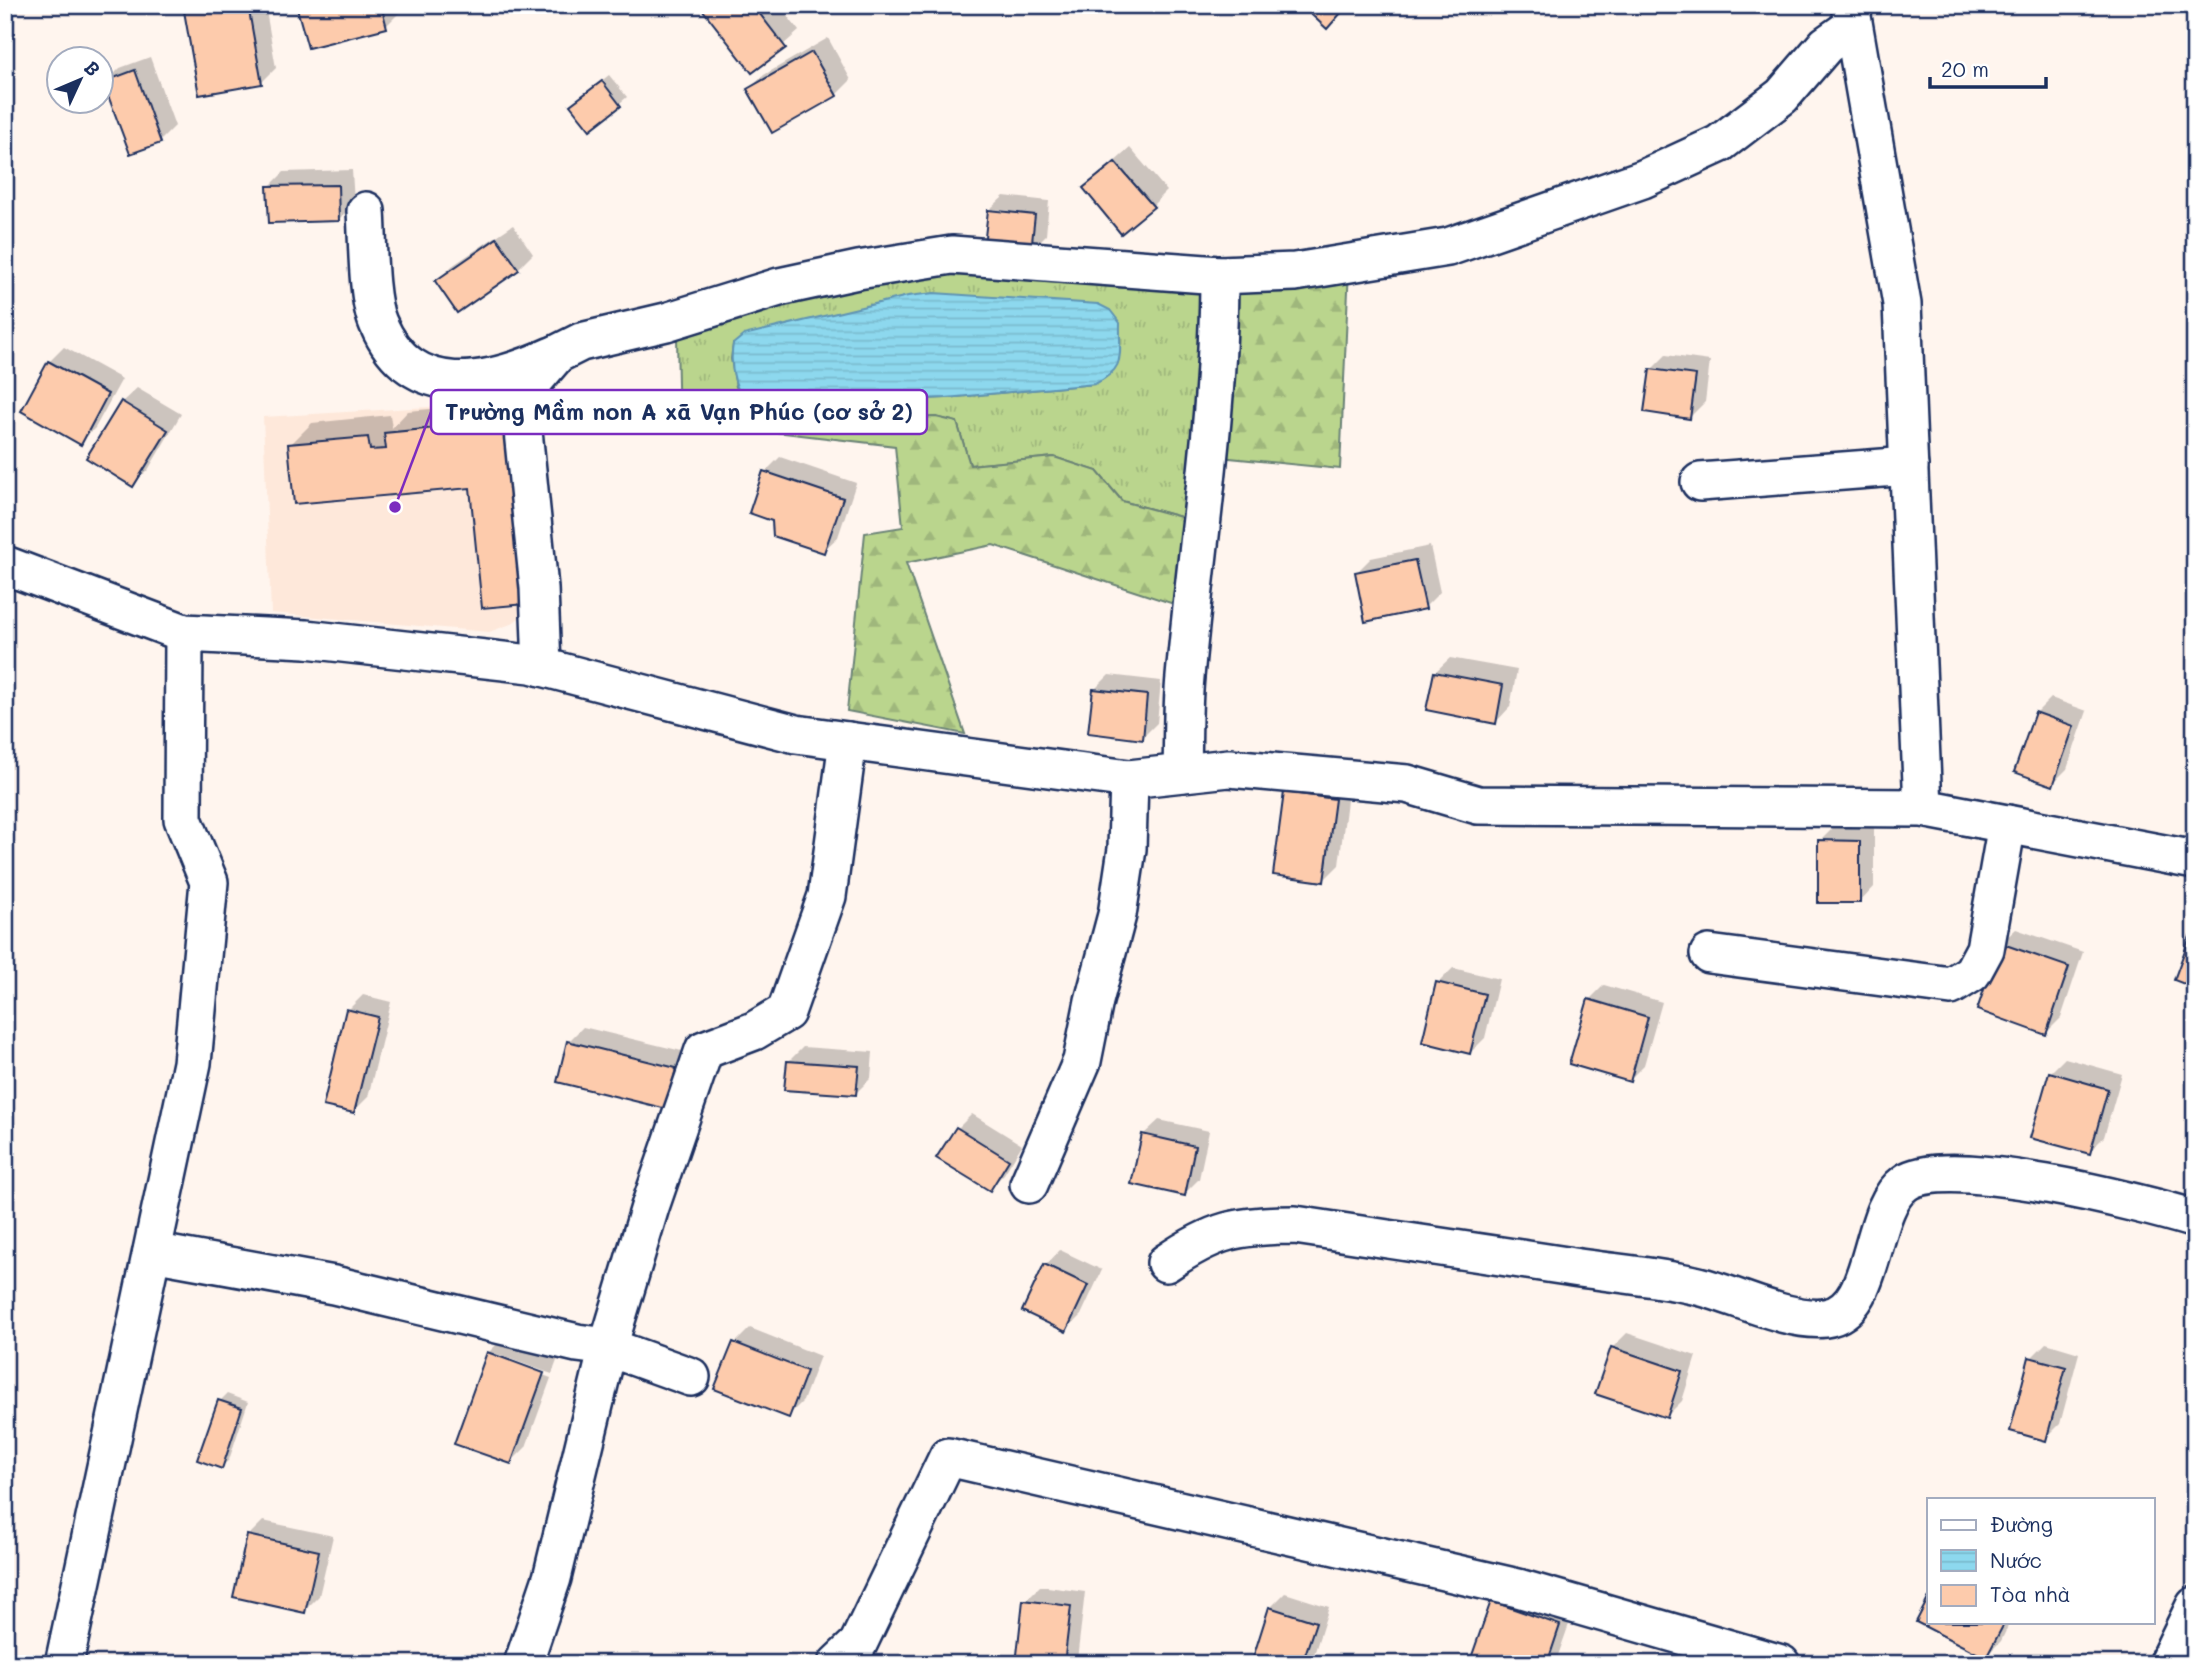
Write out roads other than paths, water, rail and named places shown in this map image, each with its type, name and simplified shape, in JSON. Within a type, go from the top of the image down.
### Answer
[{"type":"street","points":[[366,211],[376,321],[390,346],[408,364],[443,381],[478,382],[511,374],[604,335],[666,322],[779,287],[952,255],[1219,275],[1295,272],[1385,260],[1448,247],[1643,179],[1719,144],[1782,96],[1852,16]]},
{"type":"street","points":[[1852,16],[1902,304],[1923,808]]},
{"type":"street","points":[[1182,773],[1184,680],[1211,456],[1219,344],[1219,275]]},
{"type":"street","points":[[542,667],[539,588],[522,421],[524,397],[556,354]]},
{"type":"street","points":[[1700,482],[1909,466]]},
{"type":"street","points":[[5,565],[184,633],[306,639],[542,667],[796,734],[1129,779],[1229,768],[1407,785],[1478,805],[1923,808],[2195,860]]},
{"type":"street","points":[[64,1664],[192,1063],[209,882],[183,819],[184,633]]},
{"type":"street","points":[[523,1664],[552,1578],[608,1347],[650,1207],[704,1050],[754,1031],[786,1012],[827,896],[848,741]]},
{"type":"street","points":[[1029,1184],[1082,1061],[1116,915],[1127,849],[1129,779]]},
{"type":"street","points":[[1709,954],[1951,986],[1972,973],[1985,949],[2007,824]]},
{"type":"street","points":[[1166,1263],[1198,1241],[1246,1225],[1295,1225],[1697,1286],[1809,1319],[1829,1318],[1857,1297],[1889,1205],[1904,1183],[1916,1178],[1942,1172],[2060,1186],[2195,1219]]},
{"type":"street","points":[[152,1252],[334,1285],[576,1343],[608,1347],[691,1377]]},
{"type":"street","points":[[837,1664],[858,1644],[948,1457],[1518,1588],[1781,1664]]},
{"type":"street","points":[[2167,1664],[2195,1606]]},
{"type":"water","points":[[934,293],[1098,304],[1110,310],[1120,323],[1117,366],[1095,384],[946,398],[760,406],[745,404],[732,368],[733,344],[744,335],[908,296]]},
{"type":"place","name":"Trường Mầm non A xã Vạn Phúc (cơ sở 2)","points":[[395,507]]}]
